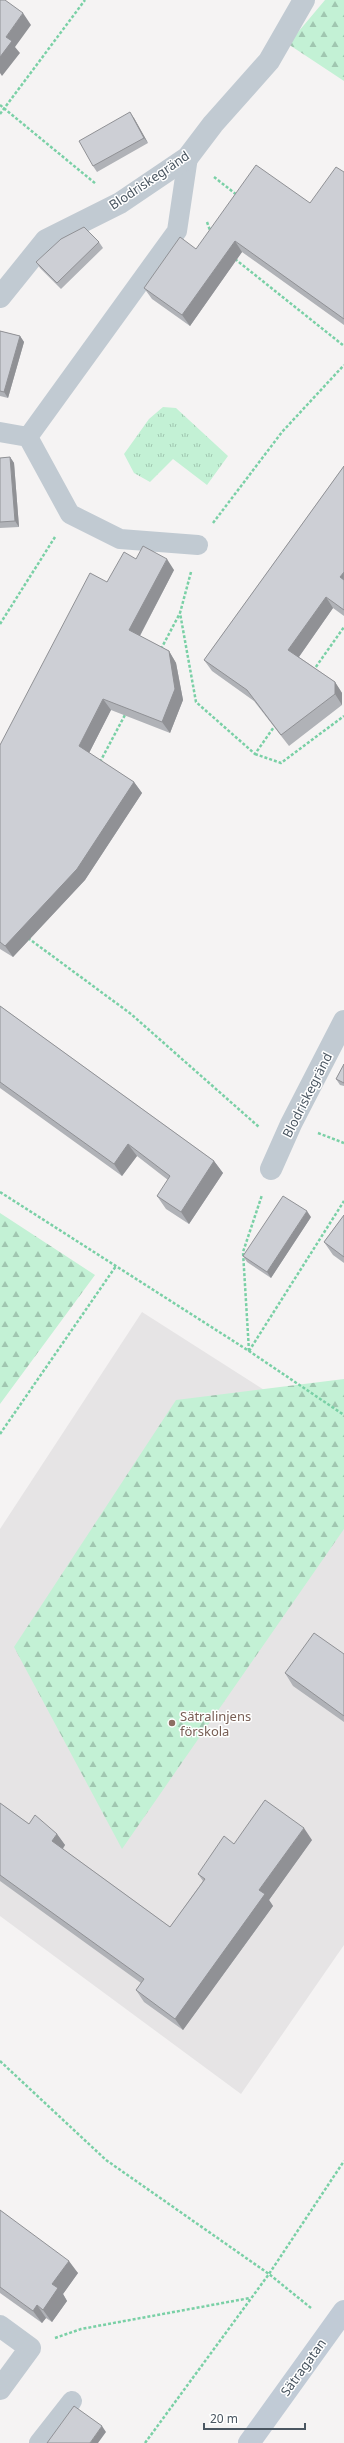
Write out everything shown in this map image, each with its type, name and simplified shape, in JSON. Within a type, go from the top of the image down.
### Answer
[{"type":"street","name":"Blodriskegränd","points":[[0,297],[46,240],[120,203],[188,157],[213,124],[269,61],[304,0]]},
{"type":"street","name":"Blodriskegränd","points":[[271,1169],[291,1124],[344,1021]]},
{"type":"street","name":"Sätragatan","points":[[249,2443],[344,2311]]},
{"type":"street","points":[[0,2326],[30,2348],[0,2389]]},
{"type":"lane","points":[[28,437],[177,231],[188,157]]},
{"type":"lane","points":[[0,432],[28,437]]},
{"type":"lane","points":[[28,437],[70,514],[120,539],[198,544]]},
{"type":"lane","points":[[39,2443],[72,2401]]},
{"type":"path","points":[[0,114],[86,0]]},
{"type":"path","points":[[0,105],[120,203]]},
{"type":"path","points":[[188,157],[238,196]]},
{"type":"path","points":[[207,220],[211,235]]},
{"type":"path","points":[[232,257],[344,346]]},
{"type":"path","points":[[158,654],[180,613],[198,544],[282,432],[344,365]]},
{"type":"path","points":[[0,624],[70,514]]},
{"type":"path","points":[[180,613],[196,702],[255,754],[281,763],[344,716]]},
{"type":"path","points":[[308,678],[344,627]]},
{"type":"path","points":[[97,766],[128,710]]},
{"type":"path","points":[[255,754],[277,722]]},
{"type":"path","points":[[23,935],[131,1014],[258,1127],[291,1124]]},
{"type":"path","points":[[249,1351],[242,1252],[271,1169]]},
{"type":"path","points":[[0,1192],[249,1351],[344,1415]]},
{"type":"path","points":[[249,1351],[344,1201]]},
{"type":"path","points":[[0,1434],[116,1266]]},
{"type":"path","points":[[0,2061],[106,2160],[269,2274],[313,2309]]},
{"type":"path","points":[[145,2443],[269,2274],[344,2161]]},
{"type":"path","points":[[30,2348],[81,2329],[250,2298]]},
{"type":"shaded area","name":"Sätralinjens förskola","points":[[142,1312],[344,1441],[344,1945],[241,2094],[0,1916],[0,1529]]},
{"type":"green space","points":[[325,0],[344,0],[344,81],[288,44]]},
{"type":"green space","points":[[163,407],[176,408],[228,456],[207,485],[173,459],[150,482],[134,473],[124,454],[149,419]]},
{"type":"green space","points":[[0,1213],[95,1275],[0,1404]]},
{"type":"green space","points":[[344,1379],[344,1529],[122,1849],[14,1647],[176,1400]]},
{"type":"building","points":[[0,0],[5,0],[23,13],[6,37],[12,41],[0,57]]},
{"type":"building","points":[[130,112],[144,138],[93,166],[79,141]]},
{"type":"building","points":[[256,165],[310,203],[336,167],[344,172],[344,319],[235,241],[182,315],[144,288],[180,237],[196,249]]},
{"type":"building","points":[[84,227],[99,242],[57,283],[36,262],[61,239]]},
{"type":"building","points":[[0,331],[20,336],[4,392],[0,391]]},
{"type":"building","points":[[10,457],[15,521],[0,522],[0,458]]},
{"type":"building","points":[[344,466],[344,572],[340,577],[344,580],[344,610],[326,597],[288,650],[335,682],[335,694],[281,735],[247,690],[204,660]]},
{"type":"building","points":[[143,546],[167,559],[129,630],[169,651],[175,689],[162,722],[103,699],[79,746],[134,782],[77,869],[5,946],[0,942],[0,745],[90,573],[107,582],[124,552],[136,559]]},
{"type":"building","points":[[0,1006],[214,1161],[181,1212],[157,1196],[170,1176],[128,1144],[114,1164],[0,1082]]},
{"type":"building","points":[[344,1064],[344,1083],[336,1079]]},
{"type":"building","points":[[283,1196],[307,1211],[267,1272],[243,1256]]},
{"type":"building","points":[[344,1215],[344,1257],[324,1242]]},
{"type":"building","points":[[314,1633],[344,1654],[344,1716],[285,1673]]},
{"type":"building","points":[[265,1800],[304,1828],[259,1890],[265,1894],[175,2019],[136,1990],[144,1979],[0,1875],[0,1803],[29,1824],[35,1815],[57,1834],[52,1841],[170,1927],[205,1879],[198,1874],[224,1836],[234,1844]]},
{"type":"building","points":[[0,2210],[69,2261],[52,2284],[58,2288],[43,2310],[37,2305],[33,2311],[0,2287]]},
{"type":"building","points":[[74,2406],[102,2426],[90,2443],[47,2443]]},
{"type":"place","name":"Sätralinjens förskola","points":[[172,1723]]}]
